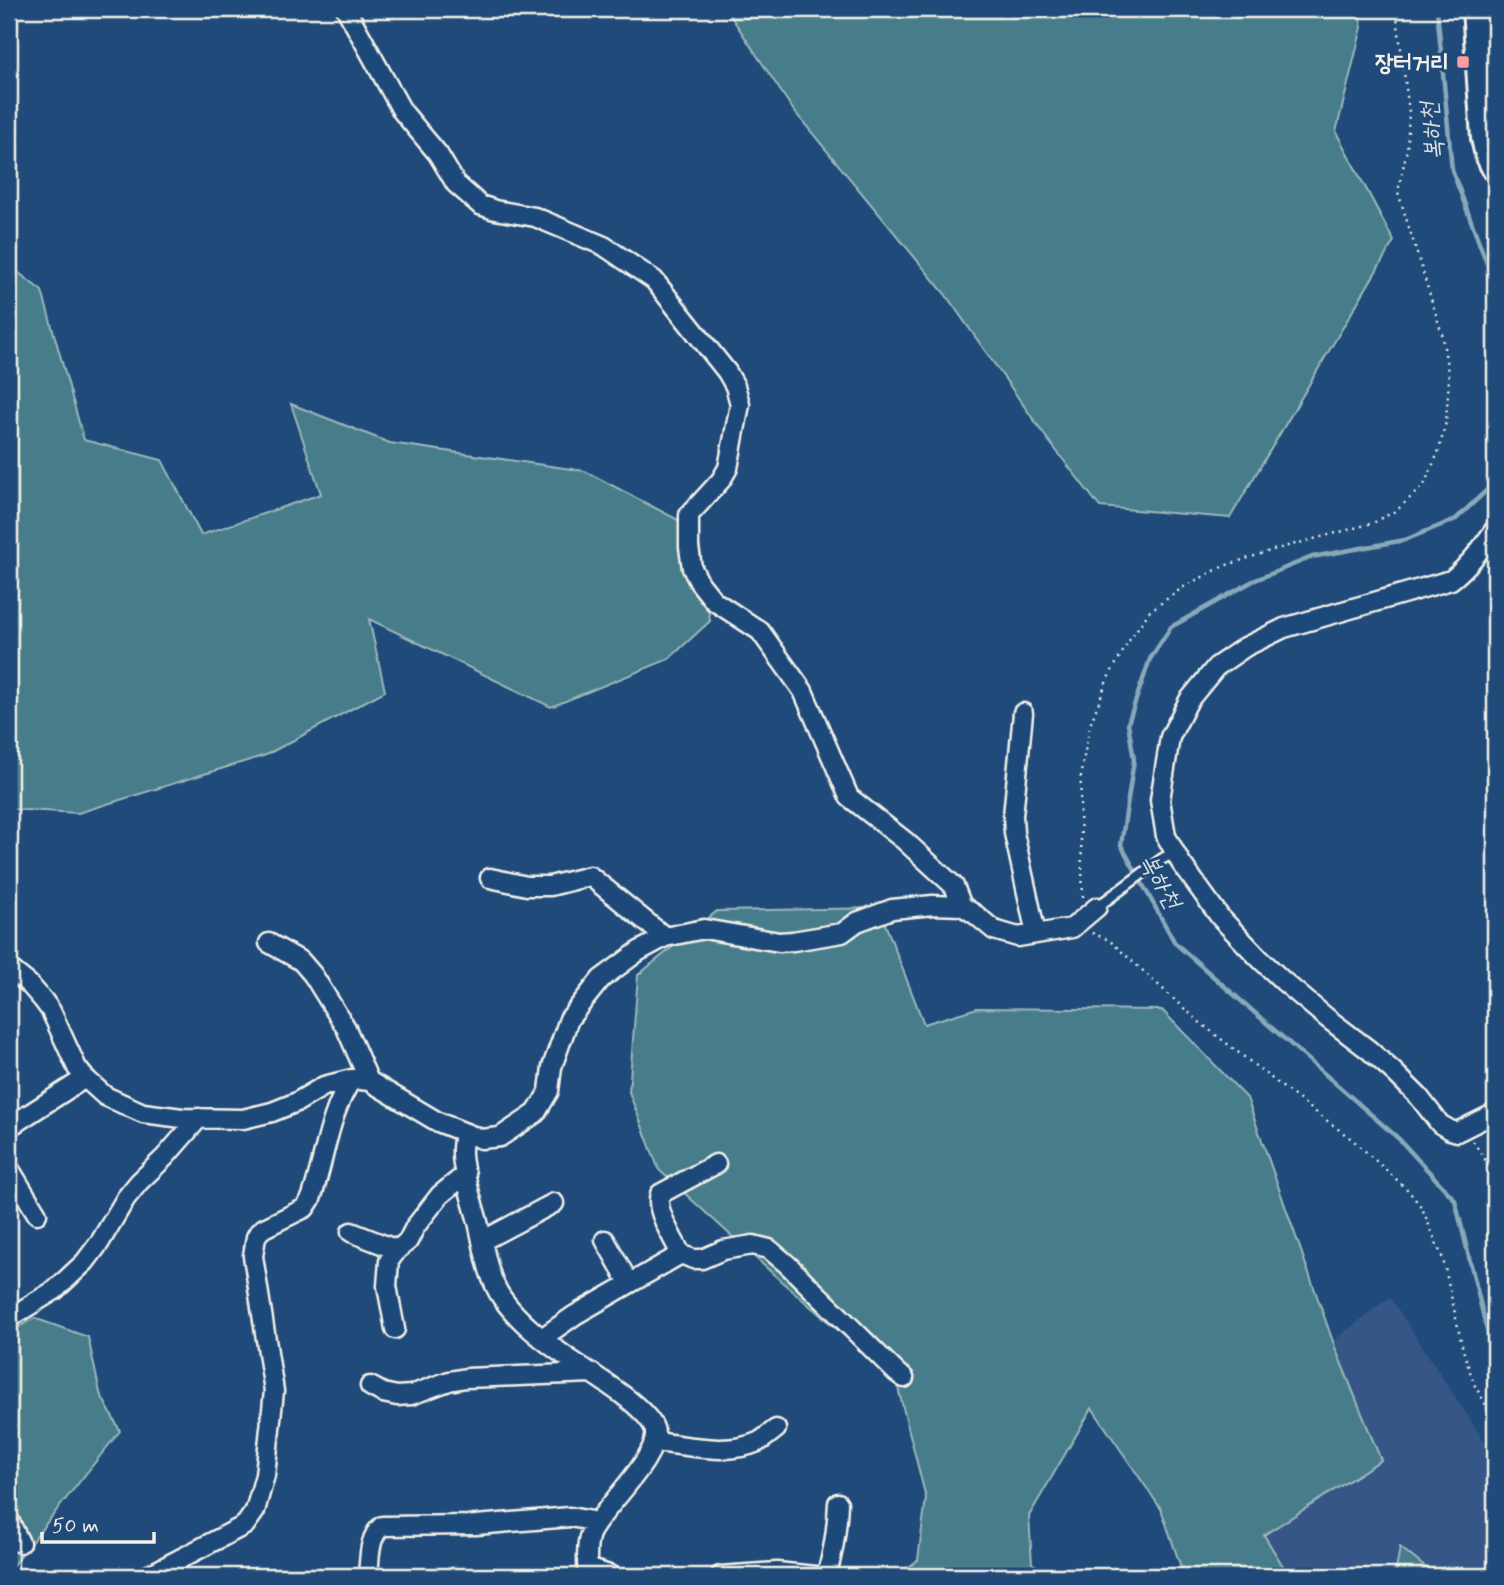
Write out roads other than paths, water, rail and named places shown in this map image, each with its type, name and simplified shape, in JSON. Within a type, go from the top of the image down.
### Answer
[{"type":"street","points":[[346,9],[402,111],[438,154],[456,184],[480,205],[536,217],[604,246],[654,279],[726,372],[735,386],[740,404],[728,467],[721,481],[689,515],[692,568],[714,601],[760,631],[803,691],[849,797],[905,841],[954,886],[962,906]]},
{"type":"street","points":[[1476,9],[1485,138],[1495,167]]},
{"type":"street","points":[[1495,529],[1483,547],[1451,580],[1284,628],[1245,647],[1216,667],[1189,700],[1170,737],[1160,800],[1168,856],[1181,863],[1220,917],[1258,957],[1327,1018],[1369,1049],[1419,1097],[1440,1124],[1457,1132],[1495,1113]]},
{"type":"street","points":[[1023,713],[1013,816],[1036,934]]},
{"type":"street","points":[[490,878],[527,886],[550,886],[590,876],[665,937]]},
{"type":"street","points":[[9,968],[29,984],[47,1005],[85,1079],[105,1096],[143,1113],[182,1118],[243,1119],[297,1102],[324,1086],[360,1080],[438,1122],[481,1139],[500,1137],[536,1113],[549,1091],[552,1067],[569,1019],[601,979],[639,951],[665,937],[704,929],[786,942],[842,933],[856,922],[892,909],[933,905],[962,906],[994,930],[1018,937],[1072,928],[1093,910]]},
{"type":"street","points":[[269,943],[301,961],[313,975],[346,1028],[360,1080]]},
{"type":"street","points":[[9,1127],[85,1079]]},
{"type":"street","points":[[147,1576],[245,1525],[255,1511],[265,1475],[274,1391],[253,1256],[256,1237],[264,1227],[305,1208],[311,1199],[334,1112],[344,1092],[360,1080]]},
{"type":"street","points":[[9,1318],[55,1290],[85,1262],[126,1198],[199,1118]]},
{"type":"street","points":[[464,1134],[461,1152],[491,1278],[500,1296],[513,1312],[542,1338],[645,1414],[655,1429],[654,1443],[644,1463],[597,1521],[589,1536],[588,1572],[612,1576]]},
{"type":"street","points":[[716,1164],[660,1194],[658,1199],[659,1208],[681,1254],[702,1259],[723,1250],[753,1245],[769,1249],[904,1378]]},
{"type":"street","points":[[9,1168],[37,1214]]},
{"type":"street","points":[[394,1329],[387,1286],[389,1261],[408,1241],[415,1227],[440,1195],[466,1174]]},
{"type":"street","points":[[482,1241],[554,1203]]},
{"type":"street","points":[[351,1232],[397,1250]]},
{"type":"street","points":[[605,1240],[629,1283]]},
{"type":"street","points":[[542,1338],[575,1315],[681,1254]]},
{"type":"street","points":[[370,1386],[397,1396],[411,1395],[449,1381],[466,1378],[592,1373]]},
{"type":"street","points":[[654,1443],[702,1449],[729,1448],[759,1441],[776,1429]]},
{"type":"street","points":[[826,1576],[833,1554],[838,1503]]},
{"type":"street","points":[[368,1576],[371,1543],[375,1532],[382,1526],[477,1525],[570,1517],[597,1521]]},
{"type":"street","points":[[9,1520],[20,1543]]},
{"type":"street","points":[[720,1576],[777,1572],[815,1576]]},
{"type":"lane","points":[[1093,910],[1168,856]]},
{"type":"waterway","name":"복하천","points":[[1437,9],[1452,170],[1495,285]]},
{"type":"waterway","name":"복하천","points":[[1495,471],[1487,490],[1456,519],[1405,540],[1312,557],[1253,581],[1171,627],[1150,659],[1128,723],[1134,760],[1121,845],[1175,943],[1399,1139],[1455,1200],[1495,1363]]},
{"type":"place","name":"장터거리","points":[[1463,62]]}]
